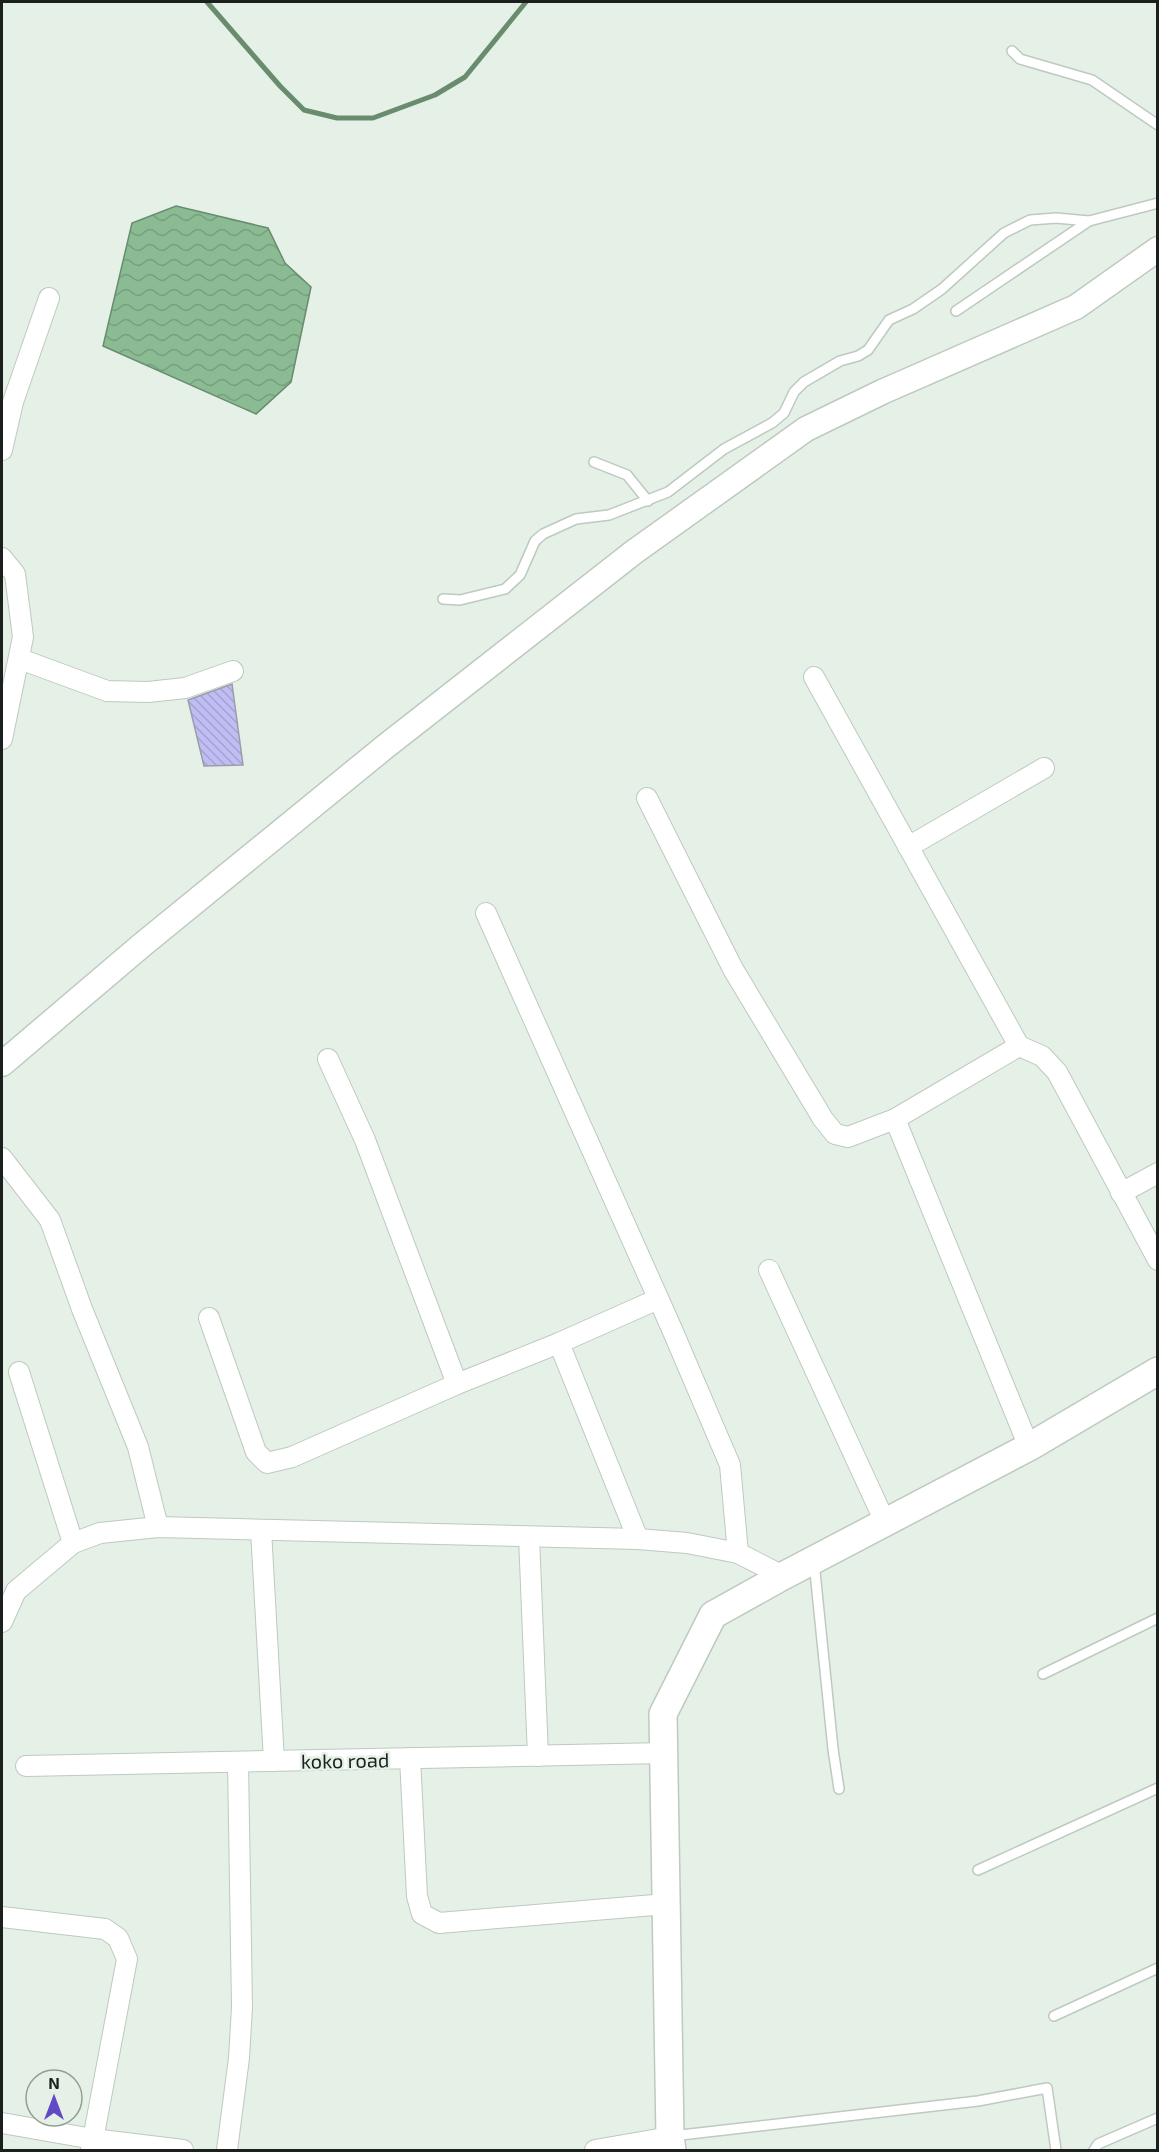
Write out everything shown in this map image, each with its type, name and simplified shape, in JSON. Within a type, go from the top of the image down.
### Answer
[{"type":"main road","points":[[671,2144],[663,1714],[713,1615],[885,1522],[1029,1448],[1158,1371]]},
{"type":"street","points":[[2,1064],[142,945],[386,746],[634,552],[806,429],[882,392],[1076,307],[1158,249]]},
{"type":"street","points":[[2,450],[13,402],[49,298]]},
{"type":"street","points":[[2,558],[15,574],[23,637],[2,739]]},
{"type":"street","points":[[20,659],[106,691],[148,692],[185,688],[233,671]]},
{"type":"street","points":[[814,677],[1019,1046],[1042,1056],[1057,1072],[1158,1260]]},
{"type":"street","points":[[908,847],[1044,768]]},
{"type":"street","points":[[647,798],[733,969],[834,1134],[848,1137],[895,1119],[1019,1046]]},
{"type":"street","points":[[486,913],[730,1465],[738,1553]]},
{"type":"street","points":[[328,1059],[365,1140],[457,1384]]},
{"type":"street","points":[[895,1119],[1029,1448]]},
{"type":"street","points":[[2,1158],[50,1220],[81,1309],[138,1447],[158,1527]]},
{"type":"street","points":[[1121,1193],[1158,1173]]},
{"type":"street","points":[[769,1270],[885,1522]]},
{"type":"street","points":[[209,1318],[255,1452],[267,1463],[292,1457],[658,1299]]},
{"type":"street","points":[[559,1343],[638,1539]]},
{"type":"street","points":[[19,1372],[73,1543]]},
{"type":"street","points":[[2,1622],[9,1594],[73,1543],[100,1533],[158,1527],[638,1539],[687,1543],[738,1553],[783,1576]]},
{"type":"street","points":[[261,1530],[274,1761]]},
{"type":"street","points":[[529,1537],[538,1756]]},
{"type":"street","name":"koko road","points":[[26,1766],[664,1753]]},
{"type":"street","points":[[410,1758],[417,1896],[422,1914],[439,1923],[666,1904]]},
{"type":"street","points":[[227,2151],[239,2058],[242,2007],[238,1762]]},
{"type":"street","points":[[2,1917],[105,1929],[118,1938],[127,1959],[92,2145]]},
{"type":"street","points":[[2,2123],[92,2145],[183,2151]]},
{"type":"street","points":[[595,2151],[671,2144]]},
{"type":"lane","points":[[1012,51],[1020,59],[1092,80],[1158,126]]},
{"type":"lane","points":[[956,311],[1089,221],[1158,203]]},
{"type":"lane","points":[[443,599],[460,600],[505,589],[520,575],[536,541],[543,534],[576,519],[609,515],[668,492],[724,449],[772,423],[784,413],[794,392],[804,382],[840,361],[858,356],[868,350],[889,320],[913,309],[942,289],[1004,233],[1030,220],[1056,218],[1089,221]]},
{"type":"lane","points":[[594,462],[627,475],[648,501]]},
{"type":"lane","points":[[814,1560],[839,1789]]},
{"type":"lane","points":[[1043,1674],[1158,1618]]},
{"type":"lane","points":[[978,1870],[1158,1788]]},
{"type":"lane","points":[[1054,2016],[1158,1968]]},
{"type":"lane","points":[[671,2144],[978,2101],[1047,2088],[1056,2151]]},
{"type":"lane","points":[[1094,2151],[1098,2144],[1158,2118]]},
{"type":"water","points":[[176,206],[268,228],[285,263],[311,287],[291,382],[256,414],[103,346],[132,223]]},
{"type":"building","points":[[232,684],[243,765],[204,766],[188,700]]},
{"type":"waterway","points":[[207,2],[280,86],[304,110],[337,118],[373,118],[435,95],[465,77],[526,2]]}]
